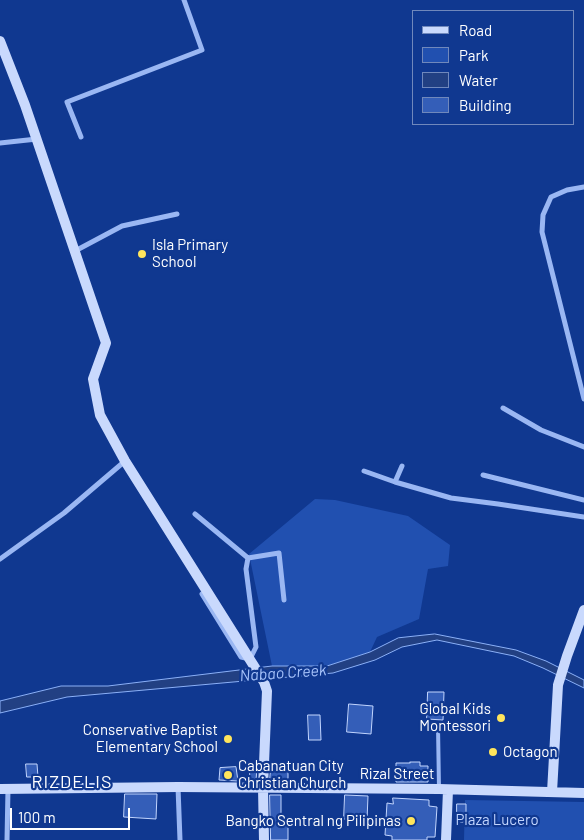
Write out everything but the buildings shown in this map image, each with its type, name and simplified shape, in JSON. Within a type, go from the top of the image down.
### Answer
[{"type":"street","points":[[81,137],[67,102],[202,50],[184,0]]},
{"type":"street","points":[[0,41],[37,138],[106,343],[93,379],[100,415],[125,462],[264,682],[267,691],[263,788],[264,840]]},
{"type":"street","points":[[0,143],[37,138]]},
{"type":"street","points":[[584,187],[567,190],[550,197],[543,215],[542,232],[584,398]]},
{"type":"street","points":[[75,251],[122,226],[177,214]]},
{"type":"street","points":[[503,408],[541,430],[584,447]]},
{"type":"street","points":[[1,556],[64,513],[125,462]]},
{"type":"street","points":[[395,482],[402,466]]},
{"type":"street","points":[[364,471],[451,498],[584,517]]},
{"type":"street","points":[[483,475],[584,500]]},
{"type":"street","points":[[195,514],[248,558],[279,553],[284,600]]},
{"type":"street","points":[[248,558],[246,569],[256,647],[252,663]]},
{"type":"street","points":[[202,594],[241,656],[252,663]]},
{"type":"street","points":[[552,792],[558,685],[584,610]]},
{"type":"street","points":[[178,787],[180,840]]},
{"type":"street","name":"Rizal Street","points":[[4,789],[178,787],[443,789],[584,793]]},
{"type":"street","points":[[4,789],[7,840]]},
{"type":"street","points":[[443,789],[446,840]]},
{"type":"lane","points":[[438,726],[443,789]]},
{"type":"green space","points":[[315,499],[335,500],[408,516],[450,545],[448,566],[428,569],[419,619],[377,637],[370,652],[327,666],[272,666],[249,554]]},
{"type":"green space","name":"Plaza Lucero","points":[[465,800],[584,802],[584,840],[464,840]]},
{"type":"water","name":"Nabao Creek","points":[[435,634],[516,650],[546,661],[584,680],[584,688],[514,656],[437,640],[402,647],[375,660],[333,673],[67,697],[0,713],[0,701],[61,686],[108,686],[272,666],[327,666],[370,652],[398,638]]},
{"type":"place","name":"Isla Primary School","points":[[142,254]]},
{"type":"place","name":"Global Kids Montessori","points":[[501,718]]},
{"type":"place","name":"Conservative Baptist Elementary School","points":[[228,739]]},
{"type":"place","name":"Octagon","points":[[493,752]]},
{"type":"place","name":"Cabanatuan City Christian Church","points":[[228,775]]},
{"type":"place","name":"Bangko Sentral ng Pilipinas","points":[[411,821]]},
{"type":"district","name":"RIZDELIS","points":[[72,782]]}]
